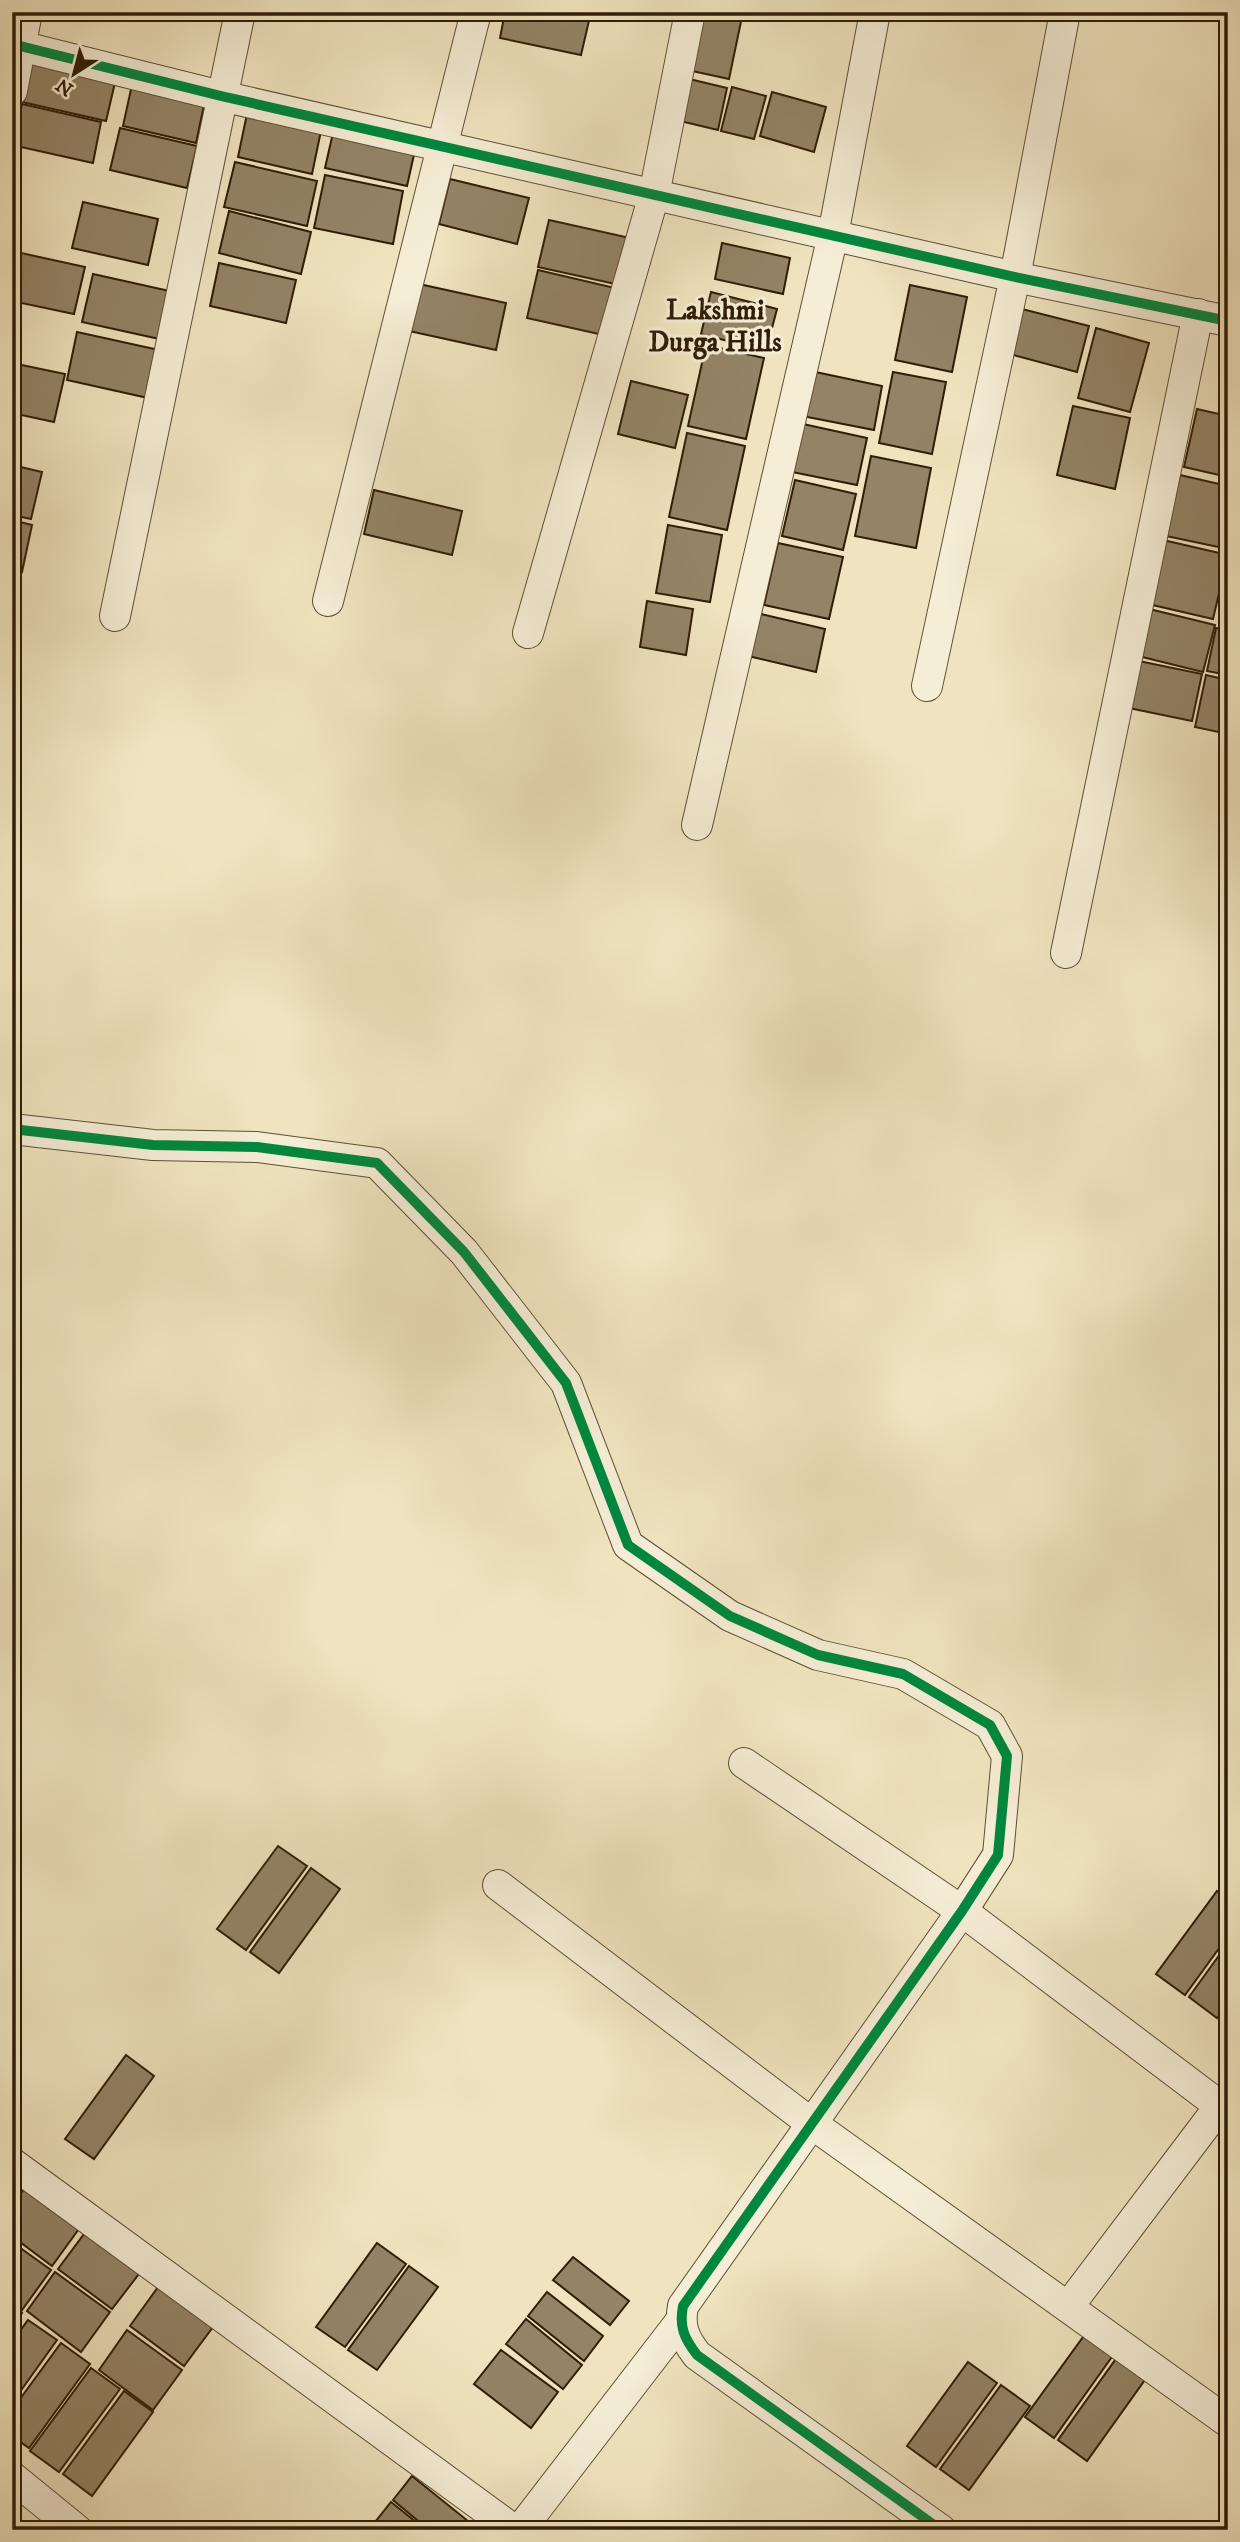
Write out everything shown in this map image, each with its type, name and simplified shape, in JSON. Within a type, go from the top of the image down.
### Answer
[{"type":"street","points":[[12,91],[17,45],[27,12]]},
{"type":"street","points":[[115,616],[240,12]]},
{"type":"street","points":[[328,601],[476,12]]},
{"type":"street","points":[[528,633],[654,195],[690,12]]},
{"type":"street","points":[[697,825],[833,235],[874,12]]},
{"type":"street","points":[[926,686],[1015,277],[1065,12]]},
{"type":"street","points":[[17,45],[221,96],[654,195],[1015,277],[1228,321]]},
{"type":"street","points":[[1066,953],[1198,314]]},
{"type":"street","points":[[12,1129],[153,1144],[257,1147],[377,1163],[464,1251],[566,1383],[628,1545],[730,1616],[818,1655],[903,1674],[990,1725],[1007,1756],[998,1855],[683,2306],[680,2322],[684,2338],[697,2354],[924,2525]]},
{"type":"street","points":[[744,1763],[962,1910],[1224,2109],[1068,2307]]},
{"type":"street","points":[[498,1885],[810,2123],[1228,2423]]},
{"type":"street","points":[[12,2163],[514,2530]]},
{"type":"street","points":[[520,2530],[680,2322]]},
{"type":"street","points":[[12,2477],[78,2530]]},
{"type":"building","points":[[505,12],[591,12],[581,55],[500,38]]},
{"type":"building","points":[[695,12],[743,12],[729,79],[683,69]]},
{"type":"building","points":[[33,54],[117,74],[106,121],[22,102]]},
{"type":"building","points":[[685,78],[727,88],[718,130],[676,120]]},
{"type":"building","points":[[133,80],[206,96],[196,143],[123,126]]},
{"type":"building","points":[[732,87],[766,96],[754,139],[721,131]]},
{"type":"building","points":[[772,92],[826,107],[814,152],[760,136]]},
{"type":"building","points":[[22,104],[101,122],[93,163],[12,145]]},
{"type":"building","points":[[248,109],[322,126],[312,174],[238,157]]},
{"type":"building","points":[[335,124],[417,141],[407,186],[325,168]]},
{"type":"building","points":[[120,128],[197,146],[187,188],[110,170]]},
{"type":"building","points":[[235,162],[317,181],[307,226],[224,207]]},
{"type":"building","points":[[325,175],[403,191],[393,244],[314,228]]},
{"type":"building","points":[[450,179],[529,198],[517,244],[439,224]]},
{"type":"building","points":[[83,202],[158,219],[148,265],[72,248]]},
{"type":"building","points":[[229,211],[311,232],[301,274],[219,253]]},
{"type":"building","points":[[549,220],[630,238],[620,285],[538,267]]},
{"type":"building","points":[[722,243],[790,258],[783,294],[715,279]]},
{"type":"building","points":[[12,251],[85,267],[74,314],[12,301]]},
{"type":"building","points":[[219,263],[296,280],[286,323],[210,306]]},
{"type":"building","points":[[538,270],[619,289],[608,336],[527,318]]},
{"type":"building","points":[[93,274],[174,292],[164,340],[82,322]]},
{"type":"building","points":[[419,284],[506,303],[496,350],[409,331]]},
{"type":"building","points":[[910,285],[967,297],[952,372],[895,360]]},
{"type":"building","points":[[711,292],[777,309],[766,351],[701,334]]},
{"type":"building","points":[[1014,307],[1089,326],[1077,372],[1002,352]]},
{"type":"building","points":[[1096,328],[1149,343],[1130,412],[1078,398]]},
{"type":"building","points":[[77,332],[159,350],[148,398],[67,380]]},
{"type":"building","points":[[706,345],[764,358],[746,439],[688,426]]},
{"type":"building","points":[[12,363],[65,374],[54,422],[12,413]]},
{"type":"building","points":[[806,370],[882,386],[874,430],[797,415]]},
{"type":"building","points":[[893,372],[946,382],[932,454],[879,443]]},
{"type":"building","points":[[631,381],[688,395],[675,448],[618,434]]},
{"type":"building","points":[[1073,406],[1130,418],[1115,489],[1057,475]]},
{"type":"building","points":[[1197,409],[1228,416],[1228,477],[1184,467]]},
{"type":"building","points":[[803,424],[867,438],[857,485],[792,472]]},
{"type":"building","points":[[687,433],[745,446],[727,530],[669,517]]},
{"type":"building","points":[[871,456],[931,468],[916,548],[855,536]]},
{"type":"building","points":[[12,465],[42,472],[31,519],[12,515]]},
{"type":"building","points":[[1180,475],[1228,486],[1228,549],[1166,536]]},
{"type":"building","points":[[795,480],[856,494],[843,550],[782,536]]},
{"type":"building","points":[[374,490],[462,511],[452,555],[364,534]]},
{"type":"building","points":[[12,520],[32,525],[22,572],[12,570]]},
{"type":"building","points":[[668,525],[722,535],[710,602],[656,593]]},
{"type":"building","points":[[1163,540],[1228,555],[1213,619],[1148,604]]},
{"type":"building","points":[[778,543],[843,557],[829,619],[764,605]]},
{"type":"building","points":[[647,601],[693,609],[686,655],[640,647]]},
{"type":"building","points":[[1141,607],[1215,625],[1203,672],[1130,654]]},
{"type":"building","points":[[757,613],[825,629],[816,672],[748,656]]},
{"type":"building","points":[[1216,628],[1228,630],[1228,675],[1207,671]]},
{"type":"building","points":[[1129,659],[1202,674],[1192,721],[1119,706]]},
{"type":"building","points":[[1206,675],[1228,680],[1228,734],[1195,727]]},
{"type":"building","points":[[278,1846],[307,1866],[246,1950],[217,1929]]},
{"type":"building","points":[[311,1868],[340,1889],[279,1973],[250,1952]]},
{"type":"building","points":[[1217,1891],[1228,1899],[1228,1936],[1185,1995],[1156,1974]]},
{"type":"building","points":[[1228,1943],[1228,2004],[1217,2018],[1189,1997]]},
{"type":"building","points":[[126,2055],[154,2076],[94,2159],[65,2139]]},
{"type":"building","points":[[26,2186],[81,2226],[52,2266],[12,2236],[12,2206]]},
{"type":"building","points":[[87,2230],[142,2270],[112,2309],[58,2269]]},
{"type":"building","points":[[12,2242],[51,2270],[22,2310],[12,2302]]},
{"type":"building","points":[[377,2243],[406,2264],[345,2347],[316,2327]]},
{"type":"building","points":[[573,2257],[629,2301],[610,2325],[553,2280]]},
{"type":"building","points":[[409,2266],[438,2287],[377,2370],[348,2350]]},
{"type":"building","points":[[55,2272],[110,2312],[81,2352],[27,2311]]},
{"type":"building","points":[[158,2287],[213,2327],[184,2366],[130,2326]]},
{"type":"building","points":[[547,2292],[603,2336],[584,2361],[528,2316]]},
{"type":"building","points":[[12,2306],[22,2313],[12,2326]]},
{"type":"building","points":[[526,2319],[582,2365],[563,2389],[506,2344]]},
{"type":"building","points":[[28,2320],[57,2340],[12,2403],[12,2342]]},
{"type":"building","points":[[127,2330],[182,2370],[153,2410],[99,2370]]},
{"type":"building","points":[[1086,2333],[1114,2354],[1054,2438],[1025,2417]]},
{"type":"building","points":[[61,2343],[90,2364],[29,2448],[12,2436],[12,2410]]},
{"type":"building","points":[[501,2350],[558,2392],[531,2428],[474,2384]]},
{"type":"building","points":[[1118,2356],[1147,2377],[1087,2461],[1058,2440]]},
{"type":"building","points":[[968,2362],[997,2383],[936,2467],[907,2446]]},
{"type":"building","points":[[91,2368],[120,2389],[59,2472],[30,2451]]},
{"type":"building","points":[[1001,2385],[1030,2406],[969,2490],[940,2469]]},
{"type":"building","points":[[124,2391],[153,2412],[92,2496],[63,2474]]},
{"type":"building","points":[[412,2476],[468,2521],[460,2530],[429,2530],[393,2500]]},
{"type":"building","points":[[391,2502],[426,2530],[376,2530],[372,2526]]},
{"type":"cycle path","points":[[12,44],[221,96],[1015,277],[1228,321]]},
{"type":"cycle path","points":[[12,1129],[153,1145],[257,1147],[377,1163],[464,1252],[566,1383],[628,1545],[730,1616],[818,1655],[903,1674],[990,1725],[1007,1756],[998,1855],[962,1911],[683,2306],[682,2313],[684,2332],[697,2355],[941,2530]]},
{"type":"district","name":"Lakshmi Durga Hills","points":[[715,325]]}]
